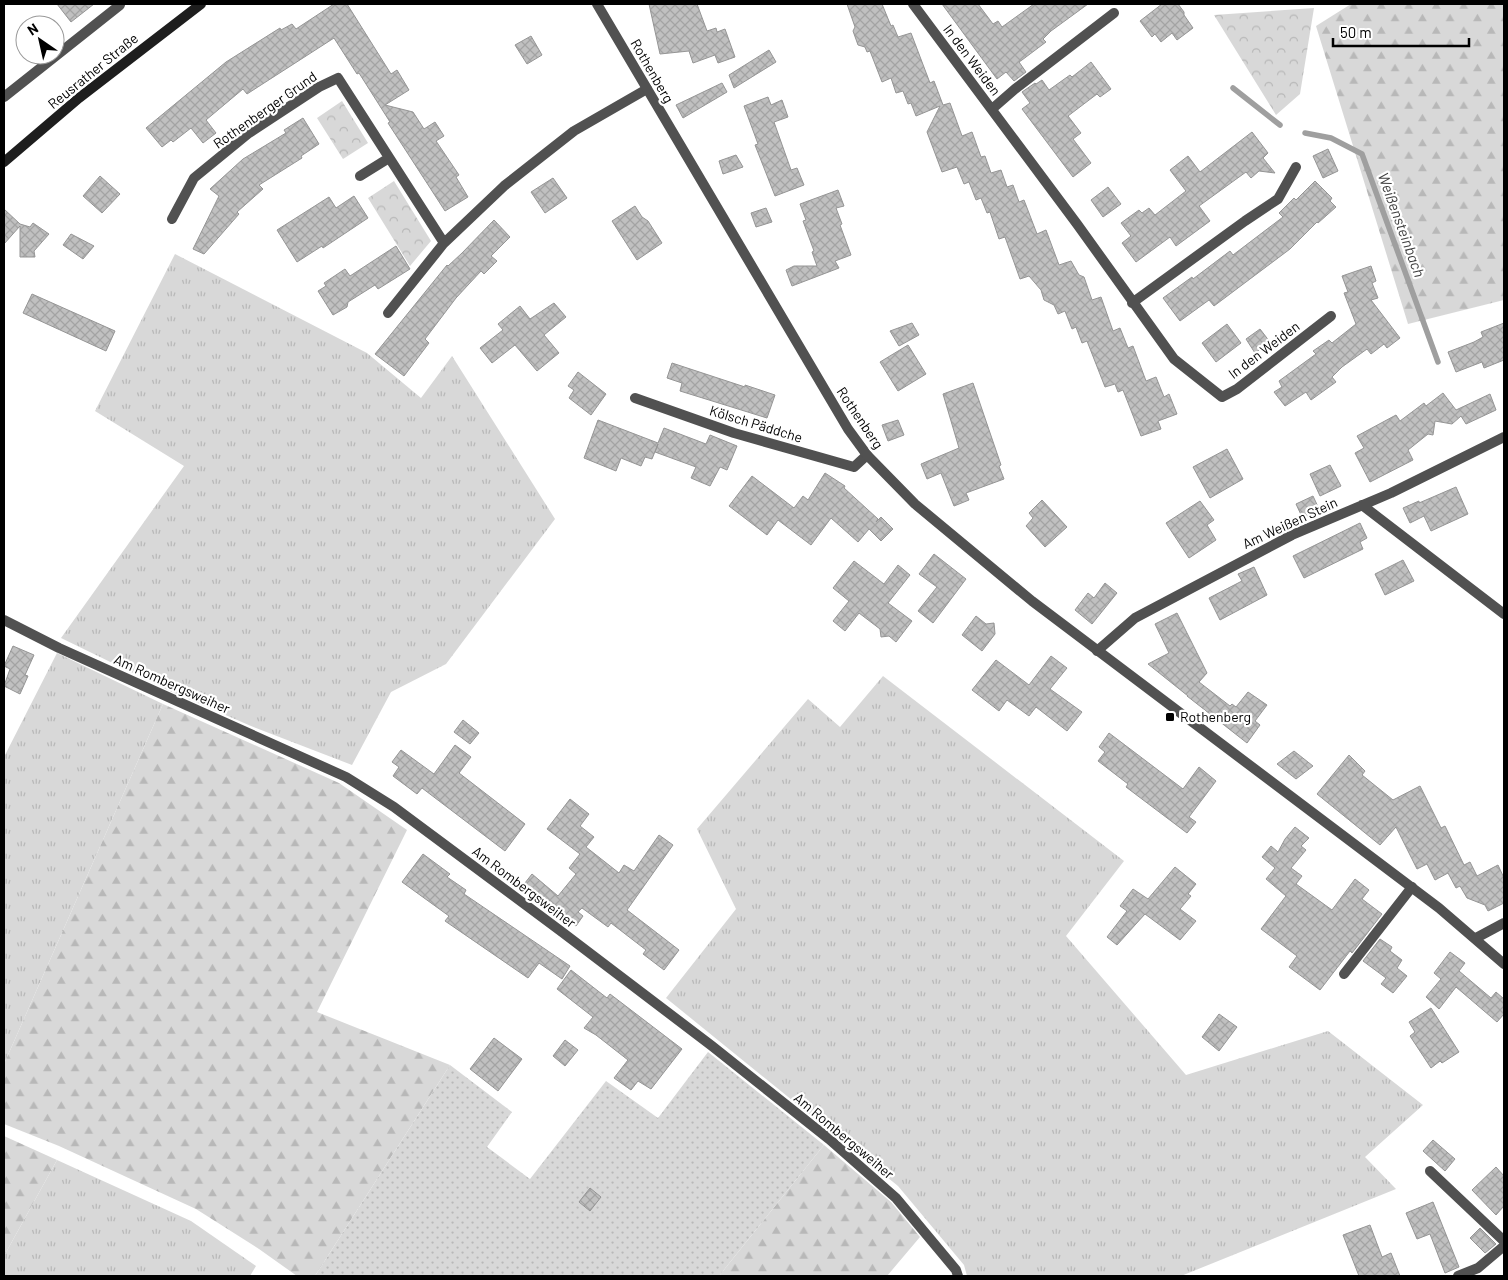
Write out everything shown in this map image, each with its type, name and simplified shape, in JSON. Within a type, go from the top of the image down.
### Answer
[{"type":"main road","name":"Reusrather Straße","points":[[4,162],[79,98],[200,4]]},
{"type":"street","name":"Rothenberg","points":[[597,4],[848,429],[867,455],[915,504],[1032,601],[1412,887],[1476,938],[1504,964]]},
{"type":"street","name":"In den Weiden","points":[[913,4],[1174,359],[1222,397],[1236,389],[1331,316]]},
{"type":"street","points":[[4,97],[120,5]]},
{"type":"street","name":"In den Weiden","points":[[992,109],[1114,13]]},
{"type":"street","name":"Rothenberger Grund","points":[[172,219],[194,178],[249,134],[319,87],[338,78],[444,243]]},
{"type":"street","points":[[388,313],[444,243],[504,186],[574,132],[647,89]]},
{"type":"street","points":[[360,176],[390,158]]},
{"type":"street","points":[[1132,303],[1244,221],[1278,199],[1296,167]]},
{"type":"street","name":"Kölsch Päddche","points":[[635,398],[734,433],[854,467],[867,455]]},
{"type":"street","name":"Am Weißen Stein","points":[[1097,650],[1135,618],[1292,535],[1391,492],[1504,436]]},
{"type":"street","points":[[1362,505],[1504,614]]},
{"type":"street","name":"Am Rombergsweiher","points":[[4,620],[59,648],[346,777],[394,807],[577,943],[829,1139],[896,1198],[956,1270],[958,1276]]},
{"type":"street","points":[[1344,974],[1412,887]]},
{"type":"street","points":[[1476,938],[1504,923]]},
{"type":"street","points":[[1430,1171],[1504,1242]]},
{"type":"street","points":[[1458,1276],[1478,1268],[1504,1246]]},
{"type":"green space","points":[[1351,4],[1504,4],[1504,300],[1408,324],[1316,26]]},
{"type":"green space","points":[[1314,8],[1300,94],[1276,115],[1214,15]]},
{"type":"green space","points":[[342,101],[368,143],[343,159],[317,118]]},
{"type":"green space","points":[[394,181],[431,241],[410,266],[368,198]]},
{"type":"green space","points":[[175,254],[367,353],[421,398],[452,356],[555,519],[446,664],[391,692],[352,765],[251,726],[170,691],[61,638],[184,466],[95,411]]},
{"type":"green space","points":[[57,653],[163,704],[4,1064],[4,757]]},
{"type":"green space","points":[[883,676],[1124,861],[1066,936],[1186,1075],[1328,1031],[1423,1105],[1365,1157],[1396,1189],[1181,1276],[967,1276],[964,1265],[898,1186],[666,998],[736,909],[697,829],[808,699],[840,727]]},
{"type":"green space","points":[[163,704],[339,783],[407,830],[317,1012],[450,1065],[315,1276],[297,1276],[196,1209],[59,1146],[4,1124],[4,1064]]},
{"type":"green space","points":[[708,1052],[824,1145],[719,1276],[315,1276],[450,1065],[512,1112],[487,1147],[530,1179],[606,1081],[658,1118]]},
{"type":"green space","points":[[4,1136],[57,1160],[4,1256]]},
{"type":"green space","points":[[824,1145],[891,1202],[920,1237],[887,1276],[719,1276]]},
{"type":"green space","points":[[57,1160],[191,1221],[256,1266],[250,1276],[4,1276],[4,1256]]},
{"type":"building","points":[[57,4],[94,4],[71,22]]},
{"type":"building","points":[[334,4],[347,4],[391,74],[397,70],[409,90],[385,105],[413,112],[424,129],[435,122],[444,136],[436,141],[459,175],[456,177],[468,197],[445,211],[388,123],[390,122],[359,73],[357,74],[334,38],[247,94],[243,89],[206,120],[216,133],[203,143],[191,128],[173,142],[171,140],[162,147],[146,128],[226,62],[280,28],[281,30],[292,24],[296,29]]},
{"type":"building","points":[[649,4],[697,4],[707,31],[716,28],[717,32],[725,29],[735,57],[718,63],[715,55],[693,63],[689,51],[660,54]]},
{"type":"building","points":[[847,4],[882,4],[898,37],[911,33],[930,83],[934,81],[943,105],[950,103],[962,136],[972,132],[981,157],[985,156],[991,173],[1001,170],[1007,187],[1013,185],[1019,202],[1024,200],[1037,234],[1046,230],[1059,265],[1071,261],[1079,275],[1084,277],[1092,300],[1101,297],[1113,331],[1120,328],[1128,348],[1133,346],[1146,381],[1156,377],[1164,397],[1169,394],[1177,414],[1158,421],[1161,429],[1141,436],[1123,390],[1118,392],[1115,384],[1105,387],[1087,341],[1082,343],[1076,327],[1072,329],[1065,311],[1058,314],[1054,305],[1044,300],[1041,290],[1029,276],[1020,279],[1005,237],[999,239],[990,212],[987,213],[981,198],[976,200],[969,182],[964,184],[957,167],[942,172],[927,132],[940,106],[916,116],[911,103],[908,104],[903,91],[896,93],[891,78],[882,82],[870,51],[867,52],[865,47],[858,45],[853,31],[855,27]]},
{"type":"building","points":[[942,4],[978,4],[993,24],[998,21],[1002,27],[1034,4],[1088,4],[1051,31],[1043,39],[1046,42],[1019,62],[1026,72],[1014,81],[1006,72],[997,79]]},
{"type":"building","points":[[1162,4],[1178,4],[1193,28],[1177,40],[1172,33],[1161,42],[1155,34],[1152,37],[1140,21]]},
{"type":"building","points":[[531,36],[542,55],[527,64],[515,45]]},
{"type":"building","points":[[769,50],[776,62],[734,88],[729,75]]},
{"type":"building","points":[[1091,62],[1111,89],[1100,97],[1097,94],[1068,116],[1081,133],[1073,139],[1091,163],[1073,177],[1022,109],[1030,103],[1022,92],[1042,80],[1049,90],[1070,75],[1072,77]]},
{"type":"building","points":[[722,83],[727,92],[683,118],[676,105]]},
{"type":"building","points":[[768,97],[771,105],[782,100],[788,117],[774,122],[791,170],[797,168],[804,185],[775,196],[755,145],[758,144],[744,106]]},
{"type":"building","points":[[303,118],[319,144],[301,156],[302,158],[259,185],[263,189],[237,212],[239,214],[204,254],[193,249],[219,196],[210,189],[243,159],[286,133],[284,130]]},
{"type":"building","points":[[1252,132],[1268,153],[1263,158],[1275,173],[1259,171],[1251,178],[1246,172],[1199,206],[1210,221],[1176,246],[1170,237],[1136,262],[1122,243],[1131,236],[1121,223],[1139,210],[1142,213],[1149,208],[1155,215],[1186,191],[1170,170],[1188,156],[1200,172]]},
{"type":"building","points":[[1328,149],[1338,171],[1323,178],[1313,156]]},
{"type":"building","points":[[736,155],[743,167],[723,174],[719,161]]},
{"type":"building","points":[[100,176],[120,194],[102,213],[83,196]]},
{"type":"building","points":[[553,178],[567,198],[545,213],[531,192]]},
{"type":"building","points":[[1315,181],[1332,198],[1330,201],[1336,207],[1317,222],[1290,249],[1214,306],[1209,300],[1180,321],[1163,298],[1192,277],[1193,279],[1230,251],[1233,255],[1283,217],[1279,213],[1294,198],[1296,200]]},
{"type":"building","points":[[1108,187],[1121,204],[1103,217],[1091,200]]},
{"type":"building","points":[[838,190],[844,206],[836,208],[851,255],[835,261],[839,268],[792,286],[786,270],[794,266],[817,266],[812,252],[814,251],[803,221],[806,220],[800,204]]},
{"type":"building","points":[[354,196],[368,218],[323,248],[322,246],[297,262],[277,230],[329,197],[336,208]]},
{"type":"building","points":[[635,206],[642,217],[648,221],[662,243],[637,260],[612,221]]},
{"type":"building","points":[[766,208],[772,222],[756,227],[751,213]]},
{"type":"building","points":[[4,209],[20,224],[30,227],[33,223],[49,234],[34,251],[35,257],[20,257],[20,226],[4,244]]},
{"type":"building","points":[[494,220],[510,237],[491,256],[497,261],[484,274],[481,271],[456,298],[425,339],[429,343],[404,376],[375,354],[447,265],[462,253]]},
{"type":"building","points":[[71,234],[94,246],[83,259],[63,245]]},
{"type":"building","points":[[396,246],[410,269],[378,289],[375,285],[348,302],[347,307],[333,315],[318,291],[326,286],[324,283],[345,269],[350,276]]},
{"type":"building","points":[[1371,266],[1376,281],[1372,283],[1378,298],[1371,300],[1400,338],[1387,348],[1384,344],[1371,354],[1367,349],[1342,367],[1332,377],[1336,382],[1311,400],[1306,392],[1285,406],[1274,392],[1282,387],[1279,381],[1316,354],[1313,351],[1329,340],[1332,343],[1356,324],[1344,293],[1348,292],[1342,276]]},
{"type":"building","points":[[32,294],[115,331],[106,351],[23,313]]},
{"type":"building","points":[[554,303],[566,317],[544,335],[559,353],[537,371],[515,345],[492,363],[480,348],[503,330],[498,324],[520,306],[530,319]]},
{"type":"building","points":[[912,323],[919,335],[899,346],[890,331]]},
{"type":"building","points":[[1504,323],[1504,360],[1484,368],[1482,362],[1456,372],[1448,352],[1474,342],[1483,337],[1481,332]]},
{"type":"building","points":[[1227,324],[1241,343],[1216,362],[1202,343]]},
{"type":"building","points":[[1260,329],[1270,342],[1255,353],[1246,339]]},
{"type":"building","points":[[908,345],[926,374],[898,391],[880,362]]},
{"type":"building","points":[[672,363],[775,395],[767,418],[680,391],[682,383],[667,378]]},
{"type":"building","points":[[578,372],[606,394],[591,415],[569,398],[574,390],[568,386]]},
{"type":"building","points":[[973,383],[1004,479],[966,493],[969,500],[954,506],[941,473],[927,479],[921,464],[959,448],[943,394]]},
{"type":"building","points":[[1443,393],[1456,410],[1490,394],[1496,410],[1466,424],[1461,416],[1452,424],[1435,421],[1433,435],[1428,434],[1408,450],[1413,460],[1370,482],[1355,453],[1364,448],[1357,436],[1396,415],[1400,421],[1424,403],[1426,406]]},
{"type":"building","points":[[598,420],[658,443],[664,428],[706,444],[710,435],[737,446],[727,470],[720,467],[710,486],[691,478],[696,467],[655,452],[658,444],[652,459],[645,457],[641,466],[621,458],[616,471],[584,458]]},
{"type":"building","points":[[898,420],[904,435],[888,441],[882,425]]},
{"type":"building","points":[[1227,449],[1243,479],[1210,498],[1193,467]]},
{"type":"building","points":[[1330,465],[1341,486],[1320,496],[1310,474]]},
{"type":"building","points":[[825,473],[845,486],[844,488],[878,519],[876,522],[881,517],[893,529],[881,541],[869,529],[858,542],[831,518],[811,545],[778,520],[767,535],[729,506],[752,476],[794,508],[803,496],[808,500]]},
{"type":"building","points":[[1456,487],[1468,514],[1431,531],[1424,516],[1410,523],[1403,508]]},
{"type":"building","points":[[1313,496],[1320,511],[1303,519],[1296,504]]},
{"type":"building","points":[[1042,500],[1067,527],[1045,547],[1026,526],[1033,518],[1029,513]]},
{"type":"building","points":[[1200,501],[1214,520],[1207,525],[1216,540],[1189,558],[1166,523]]},
{"type":"building","points":[[1360,523],[1367,538],[1360,542],[1363,549],[1304,578],[1293,556]]},
{"type":"building","points":[[934,554],[966,579],[933,623],[918,611],[937,587],[919,574]]},
{"type":"building","points":[[1403,560],[1414,581],[1385,595],[1375,574]]},
{"type":"building","points":[[854,561],[884,584],[898,565],[910,575],[888,603],[912,621],[896,642],[889,636],[881,637],[880,629],[859,613],[845,631],[833,621],[849,601],[833,588]]},
{"type":"building","points":[[1254,567],[1267,595],[1220,620],[1209,598],[1242,581],[1238,574]]},
{"type":"building","points":[[1105,583],[1117,593],[1092,624],[1075,610],[1088,593],[1094,598]]},
{"type":"building","points":[[1177,613],[1207,673],[1199,682],[1230,706],[1232,704],[1236,707],[1248,692],[1267,705],[1255,721],[1260,725],[1247,743],[1148,664],[1169,653],[1155,624]]},
{"type":"building","points":[[976,616],[986,624],[994,623],[995,634],[982,651],[962,635]]},
{"type":"building","points":[[13,646],[34,655],[25,675],[28,676],[20,694],[4,686],[10,669],[4,666]]},
{"type":"building","points":[[1051,656],[1067,668],[1050,689],[1082,712],[1067,731],[1036,707],[1029,716],[1007,700],[999,711],[972,690],[996,660],[1029,685]]},
{"type":"building","points":[[463,720],[479,733],[470,744],[454,732]]},
{"type":"building","points":[[1109,733],[1183,789],[1199,767],[1216,781],[1189,817],[1196,822],[1187,833],[1126,787],[1128,784],[1098,761],[1105,752],[1099,747]]},
{"type":"building","points":[[455,745],[471,757],[459,773],[525,824],[505,851],[422,788],[417,794],[393,776],[399,767],[392,762],[401,750],[434,774]]},
{"type":"building","points":[[1294,751],[1313,766],[1296,779],[1277,764]]},
{"type":"building","points":[[1349,755],[1365,771],[1362,775],[1393,800],[1420,786],[1441,828],[1445,826],[1464,865],[1470,862],[1477,876],[1498,865],[1504,878],[1504,903],[1488,911],[1485,905],[1467,898],[1460,886],[1456,888],[1448,873],[1435,880],[1427,864],[1417,869],[1396,827],[1380,845],[1317,794]]},
{"type":"building","points":[[570,799],[589,814],[580,826],[594,837],[586,847],[619,873],[624,865],[634,871],[659,835],[673,845],[627,910],[679,950],[664,970],[643,954],[646,950],[611,923],[608,927],[582,908],[578,912],[583,916],[576,926],[536,896],[534,898],[521,888],[532,874],[558,896],[576,874],[569,868],[580,854],[547,829]]},
{"type":"building","points":[[1295,827],[1309,838],[1301,846],[1306,850],[1291,868],[1302,876],[1296,884],[1332,910],[1355,879],[1369,890],[1362,899],[1382,914],[1320,990],[1289,967],[1297,956],[1261,929],[1286,896],[1266,879],[1275,868],[1262,857],[1271,846],[1278,852],[1285,839]]},
{"type":"building","points":[[423,854],[450,874],[447,877],[466,890],[464,894],[570,966],[562,979],[539,963],[528,978],[445,921],[449,916],[402,882]]},
{"type":"building","points":[[1175,867],[1196,884],[1188,894],[1191,896],[1180,909],[1196,921],[1180,940],[1145,914],[1117,945],[1107,937],[1127,911],[1120,906],[1133,889],[1148,899]]},
{"type":"building","points":[[1380,939],[1392,947],[1390,951],[1402,960],[1397,968],[1407,976],[1393,993],[1381,984],[1386,978],[1363,961]]},
{"type":"building","points":[[1450,952],[1465,963],[1459,971],[1491,998],[1496,992],[1504,999],[1504,1014],[1497,1022],[1456,987],[1439,1009],[1426,997],[1441,979],[1434,973]]},
{"type":"building","points":[[571,970],[607,998],[610,994],[682,1049],[651,1089],[638,1081],[631,1090],[614,1078],[628,1060],[584,1028],[593,1017],[557,989]]},
{"type":"building","points":[[1431,1008],[1459,1052],[1442,1063],[1440,1061],[1431,1068],[1410,1036],[1415,1032],[1409,1022]]},
{"type":"building","points":[[1219,1014],[1237,1027],[1219,1051],[1202,1037]]},
{"type":"building","points":[[494,1038],[522,1059],[498,1091],[470,1069]]},
{"type":"building","points":[[565,1040],[578,1050],[565,1066],[553,1056]]},
{"type":"building","points":[[1433,1140],[1455,1159],[1445,1171],[1423,1151]]},
{"type":"building","points":[[1496,1167],[1504,1176],[1504,1206],[1496,1215],[1472,1190]]},
{"type":"building","points":[[590,1188],[601,1197],[590,1211],[579,1202]]},
{"type":"building","points":[[1433,1202],[1459,1267],[1445,1273],[1430,1234],[1417,1239],[1406,1213]]},
{"type":"building","points":[[1370,1225],[1382,1257],[1391,1253],[1400,1276],[1359,1276],[1343,1235]]},
{"type":"building","points":[[1480,1228],[1496,1244],[1485,1253],[1470,1238]]},
{"type":"waterway","name":"Weißensteinbach","points":[[1233,88],[1280,125]]},
{"type":"waterway","name":"Weißensteinbach","points":[[1305,133],[1331,138],[1362,154],[1438,362]]},
{"type":"place","name":"Rothenberg","points":[[1170,717]]}]
